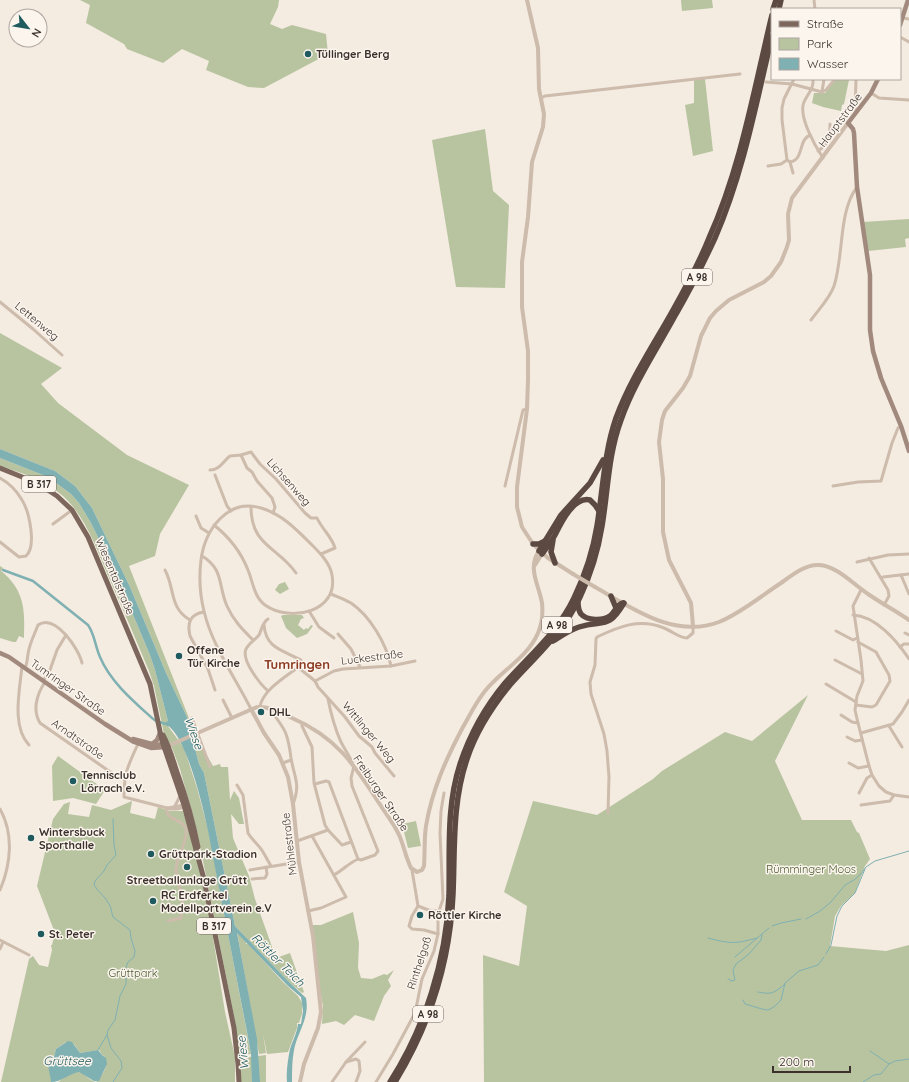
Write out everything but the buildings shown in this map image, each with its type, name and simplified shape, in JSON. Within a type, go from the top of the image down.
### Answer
[{"type":"highway","name":"A 98","points":[[395,1082],[410,1056],[425,1022],[441,976],[446,939],[449,838],[460,766],[467,746],[484,712],[504,685],[554,630],[575,597],[590,559],[597,526],[606,454],[615,421],[624,399],[694,272],[711,235],[742,140],[771,19]]},
{"type":"highway","name":"A 98","points":[[456,791],[467,758],[487,717],[510,685],[550,643],[566,622],[578,602],[594,561],[598,546],[602,527],[609,466],[620,422],[636,385],[698,274],[725,213],[746,147],[771,40]]},
{"type":"highway","points":[[541,552],[545,541],[564,512],[590,483],[606,454]]},
{"type":"highway","points":[[541,552],[554,536],[567,514],[581,501],[590,500],[599,512]]},
{"type":"highway","points":[[554,536],[551,552],[554,562]]},
{"type":"highway","points":[[533,544],[539,544],[545,541]]},
{"type":"highway","points":[[611,596],[616,608]]},
{"type":"highway","points":[[578,602],[580,612],[584,617],[589,619],[608,618],[612,615],[619,604],[624,603]]},
{"type":"highway","points":[[550,643],[579,627],[602,624],[610,620],[616,616],[624,603]]},
{"type":"highway","name":"A 98","points":[[390,1082],[404,1058],[421,1022],[446,939]]},
{"type":"main road","points":[[901,23],[908,0]]},
{"type":"main road","name":"Hauptstraße","points":[[848,123],[871,93],[878,80]]},
{"type":"main road","points":[[848,123],[853,129],[854,133],[857,187],[870,275],[870,326],[873,351],[881,378],[901,426],[909,451]]},
{"type":"main road","name":"Wiesentalstraße","points":[[0,468],[41,485],[57,496],[72,510],[88,537],[143,664],[152,689],[160,732]]},
{"type":"main road","name":"Tumringer Straße","points":[[0,653],[126,737],[155,749],[165,746]]},
{"type":"main road","points":[[152,744],[157,740],[160,732]]},
{"type":"main road","name":"B 317","points":[[160,732],[195,828],[234,1028],[239,1082]]},
{"type":"main road","name":"Tumringer Straße","points":[[139,743],[165,746]]},
{"type":"main road","name":"B 317","points":[[165,746],[166,755],[186,805]]},
{"type":"main road","points":[[155,749],[166,755]]},
{"type":"street","points":[[527,0],[538,48],[541,98],[544,114],[543,127],[532,162],[528,217],[522,262],[522,307],[528,351],[527,408],[516,497],[520,522],[533,544],[554,562],[595,587],[652,619],[677,626],[693,626],[719,622],[747,606],[792,575],[812,566],[824,566],[840,574],[861,590],[909,620]]},
{"type":"street","points":[[903,18],[909,19]]},
{"type":"street","points":[[541,98],[546,96],[740,74]]},
{"type":"street","points":[[794,80],[784,100],[782,120],[787,160],[790,162],[794,173]]},
{"type":"street","points":[[813,80],[812,89],[803,106],[810,135],[822,158]]},
{"type":"street","points":[[822,92],[824,80]]},
{"type":"street","points":[[822,92],[826,90],[833,80]]},
{"type":"street","points":[[856,80],[856,112]]},
{"type":"street","points":[[766,82],[792,84],[822,92]]},
{"type":"street","points":[[871,93],[879,98],[909,100]]},
{"type":"street","name":"Hauptstraße","points":[[693,626],[691,603],[669,560],[663,532],[663,479],[659,442],[662,420],[670,404],[683,388],[690,376],[700,336],[710,318],[729,300],[764,282],[771,276],[781,262],[789,240],[788,214],[792,198],[848,123]]},
{"type":"street","points":[[818,151],[828,140],[830,135],[830,124]]},
{"type":"street","points":[[790,162],[799,156],[804,140],[810,135]]},
{"type":"street","points":[[768,166],[777,165],[787,160]]},
{"type":"street","points":[[811,320],[834,288],[846,211],[851,197],[857,187]]},
{"type":"street","name":"Lettenweg","points":[[0,302],[62,355]]},
{"type":"street","points":[[506,486],[523,410],[527,408]]},
{"type":"street","points":[[833,486],[858,482],[881,481],[892,443],[898,428],[901,426]]},
{"type":"street","name":"Lichsenweg","points":[[241,455],[251,452],[305,513],[311,518],[317,518],[322,528],[332,540],[335,548],[321,554]]},
{"type":"street","points":[[210,470],[214,470],[221,466],[230,456],[241,455],[247,468],[252,472],[257,481],[272,498],[275,507],[273,513]]},
{"type":"street","points":[[215,475],[227,506],[231,510]]},
{"type":"street","points":[[0,478],[16,492],[26,508],[31,528],[30,551],[26,556],[18,557],[0,542]]},
{"type":"street","points":[[214,525],[226,535],[240,555],[249,571],[258,598],[268,607],[283,613],[296,614],[316,608],[327,600],[330,594],[332,586],[332,573],[321,554],[290,524],[273,513],[259,507],[241,507],[231,510],[223,515],[214,525],[209,534],[202,556],[200,582],[204,612],[215,642],[251,709]]},
{"type":"street","points":[[251,507],[253,523],[258,536],[292,566],[296,573]]},
{"type":"street","points":[[53,524],[72,510]]},
{"type":"street","points":[[196,516],[201,528],[209,534]]},
{"type":"street","points":[[438,934],[424,930],[412,929],[409,926],[418,906],[412,870],[419,871],[424,868],[425,833],[429,809],[437,781],[468,718],[485,691],[526,652],[534,642],[542,622],[542,603],[534,574],[536,556],[541,552]]},
{"type":"street","points":[[857,562],[869,558],[888,555],[909,554]]},
{"type":"street","points":[[202,556],[210,560],[216,567],[227,607],[239,626],[253,640]]},
{"type":"street","points":[[869,558],[888,590],[889,596],[884,605]]},
{"type":"street","points":[[165,570],[169,578],[176,606],[182,614],[190,620]]},
{"type":"street","points":[[881,578],[883,576],[909,574]]},
{"type":"street","points":[[901,575],[909,594]]},
{"type":"street","points":[[861,590],[854,602],[853,615],[862,674],[862,681],[855,710],[858,723],[869,766],[872,775],[879,786],[886,792],[894,795],[909,797]]},
{"type":"street","points":[[330,594],[344,599],[364,615],[380,639],[389,657],[391,666]]},
{"type":"street","points":[[309,611],[319,627],[334,638]]},
{"type":"street","points":[[204,612],[196,614],[188,624],[190,636],[208,669],[215,690]]},
{"type":"street","points":[[853,615],[863,616],[881,627],[909,659]]},
{"type":"street","points":[[268,619],[263,623],[258,636],[246,647],[245,652],[246,660],[254,674],[268,691]]},
{"type":"street","points":[[29,745],[19,724],[18,708],[23,667],[27,664],[28,650],[40,623],[51,624],[60,629],[75,647],[82,663]]},
{"type":"street","points":[[263,623],[264,632],[269,643],[301,660],[299,668]]},
{"type":"street","points":[[608,813],[609,777],[607,751],[604,734],[591,694],[590,682],[595,665],[596,639],[597,637],[617,627],[645,623],[662,627],[681,637],[687,638],[693,633],[693,626]]},
{"type":"street","points":[[826,684],[856,703],[872,707],[876,705],[890,681],[889,675],[876,652],[858,640],[853,640],[836,631]]},
{"type":"street","points":[[905,632],[909,635]]},
{"type":"street","points":[[338,634],[351,649],[360,667]]},
{"type":"street","name":"Arndtstraße","points":[[66,635],[57,650],[53,665],[39,693],[36,716],[40,723],[116,776],[124,779]]},
{"type":"street","points":[[258,636],[262,636],[267,639]]},
{"type":"street","points":[[900,647],[909,644]]},
{"type":"street","points":[[835,660],[862,674]]},
{"type":"street","name":"Luckestraße","points":[[315,681],[334,671],[343,669],[391,666],[415,661]]},
{"type":"street","points":[[299,668],[315,681]]},
{"type":"street","points":[[260,707],[262,700],[268,691],[292,671],[299,668]]},
{"type":"street","name":"Wittlinger Weg","points":[[315,681],[318,687],[363,740],[372,748],[394,776]]},
{"type":"street","points":[[328,699],[340,740],[350,756],[353,765],[352,786],[378,850],[375,855],[361,860],[358,859],[344,870],[334,875]]},
{"type":"street","points":[[223,700],[232,718]]},
{"type":"street","points":[[861,733],[889,726],[896,720],[909,700]]},
{"type":"street","name":"Freiburger Straße","points":[[165,746],[198,734],[251,709],[260,707],[302,723],[319,732],[335,745],[353,765],[397,830],[412,870]]},
{"type":"street","name":"Mühlestraße","points":[[251,709],[259,725],[283,763],[288,778],[293,804],[299,862],[313,936],[321,1006],[319,1024],[304,1064],[300,1082]]},
{"type":"street","points":[[275,712],[286,734],[297,781],[296,794],[293,804]]},
{"type":"street","points":[[840,715],[852,722],[858,723]]},
{"type":"street","points":[[192,718],[210,767]]},
{"type":"street","points":[[302,723],[313,753],[314,784],[328,830],[342,845],[351,842]]},
{"type":"street","points":[[889,726],[902,747]]},
{"type":"street","points":[[847,737],[855,741],[862,740]]},
{"type":"street","points":[[139,743],[129,763],[124,779],[124,797],[174,810],[186,805]]},
{"type":"street","points":[[283,763],[291,760]]},
{"type":"street","points":[[849,763],[858,768],[869,766]]},
{"type":"street","points":[[858,793],[867,778],[872,775]]},
{"type":"street","points":[[314,784],[326,781],[329,782],[358,859]]},
{"type":"street","points":[[237,785],[243,795],[248,833],[263,851],[271,866]]},
{"type":"street","name":"Rinthelgaß","points":[[376,1082],[415,1013],[422,979],[434,951],[438,934],[438,911],[443,899],[440,833],[444,793]]},
{"type":"street","points":[[175,806],[181,794]]},
{"type":"street","points":[[860,806],[890,801],[894,795]]},
{"type":"street","points":[[167,808],[186,805]]},
{"type":"street","points":[[167,808],[169,817],[181,823],[186,830],[186,836],[176,868],[183,902],[181,918],[168,921]]},
{"type":"street","points":[[0,809],[7,829],[10,854],[7,871],[0,890]]},
{"type":"street","points":[[297,841],[328,830]]},
{"type":"street","points":[[308,911],[321,908],[346,897],[312,836]]},
{"type":"street","points":[[250,870],[299,862]]},
{"type":"street","points":[[252,879],[265,878],[267,874],[266,867]]},
{"type":"street","points":[[418,906],[431,911],[438,911]]},
{"type":"street","points":[[0,949],[2,941],[29,955]]},
{"type":"street","points":[[332,1082],[346,1062],[365,1042]]},
{"type":"street","points":[[346,1062],[356,1059],[359,1061],[360,1071],[356,1082]]},
{"type":"green space","points":[[80,0],[279,0],[278,7],[270,24],[282,29],[292,25],[326,34],[328,54],[264,88],[248,87],[206,70],[209,61],[182,49],[163,63],[127,49],[124,44],[86,23],[90,5]]},
{"type":"green space","points":[[681,0],[712,0],[713,8],[682,11]]},
{"type":"green space","points":[[694,79],[705,79],[713,151],[693,156],[685,105],[694,103]]},
{"type":"green space","points":[[835,80],[849,80],[841,111],[812,103],[814,93],[825,93]]},
{"type":"green space","points":[[485,129],[493,191],[509,205],[505,288],[456,287],[432,140]]},
{"type":"green space","points":[[909,219],[909,238],[905,239],[906,247],[868,251],[863,222]]},
{"type":"green space","points":[[0,333],[62,368],[41,384],[58,403],[127,455],[189,485],[160,534],[155,556],[129,566],[196,736],[213,766],[220,764],[221,767],[228,767],[230,800],[234,791],[239,798],[244,824],[239,824],[231,814],[233,838],[249,876],[255,899],[276,958],[290,953],[304,992],[302,993],[287,980],[235,926],[204,773],[199,764],[187,717],[166,673],[130,587],[92,508],[75,486],[55,471],[0,449]]},
{"type":"green space","points":[[0,458],[48,477],[71,494],[79,503],[91,523],[115,572],[150,655],[168,721],[168,726],[184,748],[208,829],[251,1054],[239,1055],[234,1016],[197,831],[180,769],[172,748],[164,734],[154,686],[149,671],[95,545],[78,514],[71,504],[56,490],[25,474],[0,466]]},
{"type":"green space","points":[[0,566],[3,568],[1,571],[15,586],[22,602],[24,638],[19,636],[16,642],[0,638]]},
{"type":"green space","points":[[285,582],[289,589],[280,594],[275,590],[279,584]]},
{"type":"green space","points":[[302,615],[304,618],[301,619],[298,625],[304,630],[306,628],[308,629],[311,625],[313,626],[307,634],[297,638],[286,628],[281,616]]},
{"type":"green space","name":"Rümminger Moos","points":[[808,695],[775,761],[802,820],[851,820],[859,833],[870,859],[865,866],[855,893],[841,906],[835,916],[830,946],[886,951],[909,945],[909,1082],[484,1082],[483,955],[519,966],[527,906],[504,892],[533,801],[597,815],[653,779],[662,771],[725,732],[752,741]]},
{"type":"green space","name":"Tennisclub Lörrach e.V.","points":[[58,756],[105,790],[96,804],[73,798],[53,801],[52,766]]},
{"type":"green space","name":"Grüttpark","points":[[132,801],[130,813],[155,819],[158,807],[170,811],[183,811],[190,828],[209,913],[225,1012],[235,1057],[235,1082],[96,1082],[101,1076],[106,1065],[104,1056],[99,1050],[80,1053],[74,1044],[66,1042],[56,1049],[54,1057],[48,1065],[51,1082],[1,1082],[29,959],[33,956],[39,965],[48,967],[52,950],[51,945],[55,933],[37,886],[53,819],[64,804],[70,802],[68,814],[89,817],[92,805],[111,810]]},
{"type":"green space","points":[[416,821],[421,846],[408,848],[402,824]]},
{"type":"green space","points":[[353,912],[359,943],[358,968],[361,978],[372,979],[384,974],[387,975],[394,970],[388,980],[391,986],[384,996],[374,1021],[355,1015],[344,1025],[336,1021],[322,1024],[323,1006],[311,925],[321,925]]},
{"type":"green space","points":[[237,932],[246,944],[248,944],[298,996],[302,1003],[302,1014],[299,1023],[297,1023],[297,1028],[288,1052],[267,1054],[263,1034],[266,1053],[259,1054]]},
{"type":"green space","points":[[266,1055],[266,1082],[241,1082],[240,1058]]},
{"type":"green space","points":[[79,1072],[96,1082],[58,1082],[70,1074]]},
{"type":"water","points":[[0,449],[55,471],[75,486],[92,508],[130,587],[166,673],[187,717],[199,764],[204,773],[235,926],[306,998],[307,1005],[305,1019],[293,1054],[292,1082],[287,1082],[287,1066],[290,1049],[298,1024],[301,1024],[303,1011],[301,997],[288,986],[237,933],[257,1039],[260,1082],[252,1082],[251,1054],[202,804],[190,764],[183,747],[175,733],[167,725],[166,722],[168,721],[150,655],[115,572],[91,523],[79,503],[71,494],[48,477],[0,458]]},
{"type":"water","name":"Grüttsee","points":[[68,1041],[72,1042],[80,1053],[98,1050],[106,1058],[107,1064],[99,1081],[94,1081],[79,1072],[58,1081],[51,1082],[48,1067],[49,1062],[54,1057],[56,1049]]},
{"type":"waterway","points":[[3,570],[33,581],[88,625],[104,666],[116,682],[129,697],[152,718],[156,721],[169,725]]},
{"type":"waterway","points":[[113,819],[116,855],[95,881],[94,885],[106,899],[113,917],[130,930],[135,951],[134,957],[128,962],[126,967],[126,984],[120,996],[115,1020],[108,1030],[107,1035],[111,1048],[121,1061],[122,1068],[113,1082]]},
{"type":"waterway","points":[[806,919],[820,911],[831,902],[845,885],[854,880],[866,867],[875,861],[909,851]]},
{"type":"waterway","points":[[826,954],[831,945],[837,916],[842,906],[855,893],[865,869]]},
{"type":"waterway","points":[[772,926],[801,919]]},
{"type":"waterway","points":[[735,957],[769,928]]},
{"type":"waterway","points":[[728,979],[732,981],[735,980],[733,970],[736,964],[749,954],[761,940],[762,935]]},
{"type":"waterway","points":[[708,938],[733,942],[757,938]]},
{"type":"waterway","points":[[743,1000],[745,1004],[762,1009],[768,1010],[774,1007],[781,1000],[785,983],[799,971],[818,965],[824,957]]},
{"type":"waterway","points":[[758,992],[773,992],[785,984]]},
{"type":"waterway","points":[[98,1050],[107,1035]]},
{"type":"waterway","points":[[870,1051],[889,1064],[895,1061],[909,1059]]},
{"type":"waterway","points":[[863,1082],[874,1075],[881,1074],[889,1064]]},
{"type":"place","name":"Tüllinger Berg","points":[[308,54]]},
{"type":"place","name":"Offene Tür Kirche","points":[[179,656]]},
{"type":"place","name":"DHL","points":[[261,712]]},
{"type":"place","name":"Tennisclub Lörrach e.V.","points":[[73,781]]},
{"type":"place","name":"Wintersbuck Sporthalle","points":[[31,838]]},
{"type":"place","name":"Grüttpark-Stadion","points":[[151,854]]},
{"type":"place","name":"Streetballanlage Grütt","points":[[187,867]]},
{"type":"place","name":"RC Erdferkel Modellportverein e.V","points":[[153,901]]},
{"type":"place","name":"Röttler Kirche","points":[[420,915]]},
{"type":"place","name":"St. Peter","points":[[41,934]]},
{"type":"district","name":"Tumringen","points":[[297,664]]},
{"type":"water label","name":"Wiese","points":[[194,733]]},
{"type":"water label","name":"Röttler Teich","points":[[278,960]]},
{"type":"water label","name":"Wiese","points":[[243,1053]]}]
